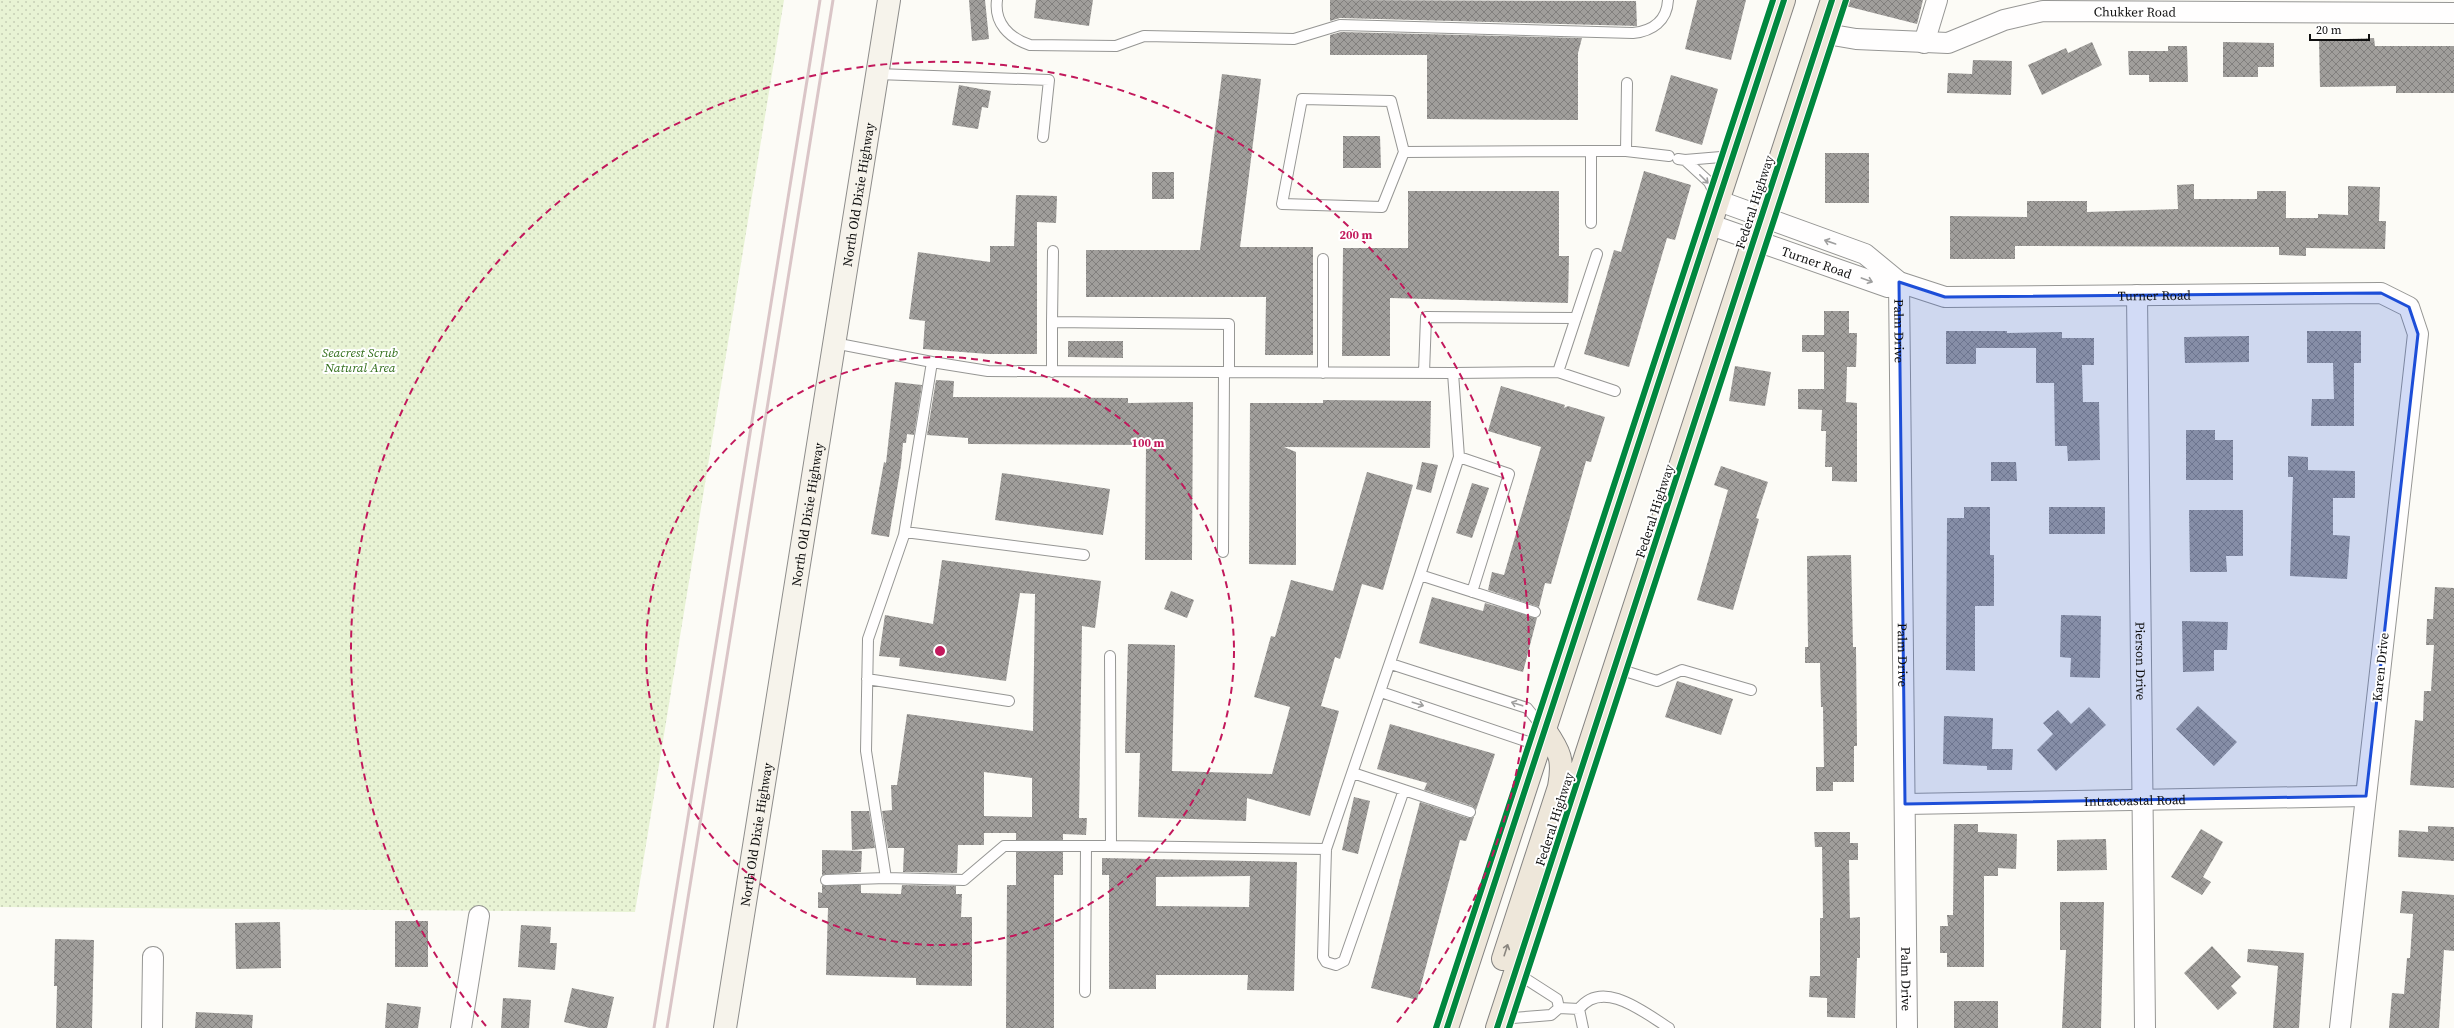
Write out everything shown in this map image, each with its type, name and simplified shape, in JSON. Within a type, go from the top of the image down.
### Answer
[{"type":"main road","points":[[1446,1028],[1784,0]]},
{"type":"main road","name":"Federal Highway","points":[[1494,1025],[1515,972],[1832,0]]},
{"type":"main road","points":[[1494,1025],[1487,1010],[1559,787],[1562,769],[1559,751],[1542,738]]},
{"type":"street","name":"North Old Dixie Highway","points":[[725,1028],[889,0]]},
{"type":"street","points":[[1924,43],[1937,0]]},
{"type":"street","name":"Chukker Road","points":[[1821,33],[1856,39],[1948,43],[2004,20],[2043,11],[2454,12]]},
{"type":"street","name":"Turner Road","points":[[1719,201],[1760,218],[1865,254],[1899,282],[1945,297],[2381,293],[2409,308]]},
{"type":"street","name":"Turner Road","points":[[1711,224],[1888,287],[1899,282]]},
{"type":"street","name":"Palm Drive","points":[[1899,282],[1907,1028]]},
{"type":"street","name":"Pierson Drive","points":[[2137,295],[2145,1028]]},
{"type":"street","name":"Karen Drive","points":[[2340,1028],[2418,334],[2409,308]]},
{"type":"street","name":"Intracoastal Road","points":[[1905,804],[2366,796]]},
{"type":"street","points":[[461,1028],[479,916]]},
{"type":"street","points":[[152,1028],[153,957]]},
{"type":"lane","points":[[997,0],[997,15],[1002,26],[1009,35],[1019,41],[1030,45],[1116,46],[1144,36],[1294,39],[1340,25],[1643,32],[1660,22],[1665,14],[1668,0]]},
{"type":"lane","points":[[877,74],[1049,80],[1043,136]]},
{"type":"lane","points":[[1626,151],[1627,83]]},
{"type":"lane","points":[[1302,99],[1391,101],[1404,152],[1382,207],[1282,204],[1302,99]]},
{"type":"lane","points":[[1591,151],[1591,223]]},
{"type":"lane","points":[[1404,152],[1626,151],[1677,158],[1733,156]]},
{"type":"lane","points":[[1677,158],[1708,182],[1719,201]]},
{"type":"lane","points":[[1052,372],[1053,251]]},
{"type":"lane","points":[[1558,372],[1598,254]]},
{"type":"lane","points":[[1323,260],[1323,373]]},
{"type":"lane","points":[[1424,373],[1426,317],[1576,318]]},
{"type":"lane","points":[[1052,322],[1230,324],[1226,372],[1223,552]]},
{"type":"lane","points":[[834,343],[988,371],[1323,373],[1558,372],[1615,391]]},
{"type":"lane","points":[[886,878],[866,751],[868,639],[904,532],[932,362]]},
{"type":"lane","points":[[1404,790],[1344,961],[1336,965],[1326,962],[1323,957],[1326,849],[1391,664],[1459,457],[1452,373]]},
{"type":"lane","points":[[1459,457],[1509,474],[1472,592]]},
{"type":"lane","points":[[904,532],[1084,555]]},
{"type":"lane","points":[[1420,575],[1535,612]]},
{"type":"lane","points":[[1110,656],[1111,846]]},
{"type":"lane","points":[[1391,664],[1527,708],[1542,738]]},
{"type":"lane","points":[[1615,668],[1657,681],[1682,670],[1751,690]]},
{"type":"lane","points":[[867,679],[1009,701]]},
{"type":"lane","points":[[1381,692],[1542,738]]},
{"type":"lane","points":[[1353,773],[1470,812]]},
{"type":"lane","points":[[826,880],[886,878],[964,880],[1004,846],[1326,849]]},
{"type":"lane","points":[[1085,992],[1086,846]]},
{"type":"lane","points":[[1494,1025],[1551,1016],[1558,1008],[1557,999],[1515,972]]},
{"type":"lane","points":[[1583,1028],[1579,1009],[1585,1000],[1594,996],[1624,1001],[1669,1028]]},
{"type":"lane","points":[[1558,1008],[1579,1009]]},
{"type":"highlighted area","points":[[1899,282],[1945,297],[2381,293],[2409,307],[2418,334],[2366,796],[1905,804]]},
{"type":"green space","name":"Seacrest Scrub Natural Area","points":[[0,0],[784,0],[635,912],[0,907]]},
{"type":"building","points":[[969,0],[985,0],[989,39],[972,41]]},
{"type":"building","points":[[1036,0],[1093,0],[1089,26],[1034,18]]},
{"type":"building","points":[[1330,0],[1636,1],[1637,26],[1340,18],[1330,21]]},
{"type":"building","points":[[1697,0],[1746,0],[1731,60],[1685,49]]},
{"type":"building","points":[[1847,0],[1923,0],[1917,24],[1846,6]]},
{"type":"building","points":[[1341,32],[1582,38],[1578,53],[1578,120],[1427,119],[1427,55],[1330,55],[1330,35]]},
{"type":"building","points":[[2374,38],[2375,46],[2454,46],[2454,93],[2396,93],[2396,86],[2320,87],[2319,40]]},
{"type":"building","points":[[2092,42],[2102,65],[2042,95],[2028,65],[2066,48],[2068,53]]},
{"type":"building","points":[[2223,42],[2274,43],[2274,67],[2258,67],[2258,77],[2223,77]]},
{"type":"building","points":[[2168,46],[2187,46],[2188,82],[2149,82],[2149,75],[2129,75],[2128,51],[2168,51]]},
{"type":"building","points":[[1973,60],[2012,61],[2011,95],[1947,93],[1948,73],[1972,74]]},
{"type":"building","points":[[1222,74],[1261,79],[1240,247],[1313,247],[1313,355],[1265,355],[1266,297],[1086,297],[1086,250],[1200,250]]},
{"type":"building","points":[[1671,75],[1718,89],[1702,145],[1655,131]]},
{"type":"building","points":[[959,85],[991,91],[988,108],[982,107],[978,129],[952,125]]},
{"type":"building","points":[[1343,136],[1380,136],[1381,168],[1343,168]]},
{"type":"building","points":[[1825,153],[1869,153],[1869,203],[1825,203]]},
{"type":"building","points":[[1644,171],[1691,185],[1675,240],[1667,238],[1629,367],[1584,354],[1614,250],[1621,252]]},
{"type":"building","points":[[1152,172],[1174,172],[1174,199],[1152,199]]},
{"type":"building","points":[[2194,184],[2194,199],[2257,199],[2257,191],[2286,191],[2286,218],[2318,218],[2318,214],[2348,215],[2348,186],[2380,187],[2379,221],[2386,221],[2385,249],[2306,248],[2306,256],[2279,255],[2279,247],[2015,246],[2015,259],[1950,259],[1950,216],[2027,217],[2027,201],[2087,201],[2087,212],[2178,209],[2177,185]]},
{"type":"building","points":[[1408,191],[1559,191],[1559,256],[1569,256],[1568,303],[1390,298],[1390,356],[1342,356],[1343,248],[1408,248]]},
{"type":"building","points":[[1016,195],[1057,196],[1056,223],[1037,222],[1037,354],[988,354],[923,349],[925,321],[909,319],[918,252],[990,262],[990,246],[1014,246]]},
{"type":"building","points":[[1824,311],[1849,311],[1849,333],[1857,333],[1856,367],[1847,367],[1846,402],[1857,403],[1857,482],[1832,481],[1832,467],[1825,467],[1826,431],[1821,431],[1822,410],[1798,409],[1798,389],[1824,389],[1824,352],[1802,352],[1802,335],[1824,335]]},
{"type":"building","points":[[1946,331],[2007,331],[2007,333],[2062,332],[2062,338],[2094,338],[2094,365],[2082,365],[2083,402],[2099,402],[2100,460],[2068,461],[2067,446],[2055,446],[2054,383],[2036,383],[2036,348],[1976,348],[1976,364],[1946,364]]},
{"type":"building","points":[[2307,331],[2361,331],[2361,363],[2354,363],[2354,426],[2311,426],[2312,399],[2334,399],[2333,363],[2307,363]]},
{"type":"building","points":[[2249,336],[2249,362],[2185,363],[2184,337]]},
{"type":"building","points":[[1068,341],[1123,341],[1123,358],[1068,357]]},
{"type":"building","points":[[1735,366],[1771,372],[1765,406],[1729,401]]},
{"type":"building","points":[[936,380],[954,381],[953,397],[1128,398],[1128,403],[1193,402],[1192,560],[1145,560],[1146,445],[968,444],[968,438],[927,435]]},
{"type":"building","points":[[895,382],[922,385],[914,435],[907,434],[906,443],[903,443],[901,465],[889,537],[871,534],[884,462],[886,463]]},
{"type":"building","points":[[1501,386],[1565,405],[1564,408],[1568,406],[1605,417],[1591,462],[1586,461],[1551,584],[1545,583],[1539,607],[1488,590],[1492,572],[1504,575],[1541,447],[1488,431]]},
{"type":"building","points":[[1323,400],[1431,401],[1430,448],[1284,447],[1296,452],[1296,565],[1249,564],[1250,403],[1323,403]]},
{"type":"building","points":[[2186,430],[2215,430],[2215,440],[2233,440],[2233,480],[2186,480]]},
{"type":"building","points":[[2288,456],[2308,457],[2308,470],[2355,471],[2355,498],[2333,498],[2333,535],[2350,536],[2347,579],[2290,576],[2293,477],[2288,477]]},
{"type":"building","points":[[1422,462],[1438,465],[1431,493],[1416,489]]},
{"type":"building","points":[[1991,462],[2016,462],[2017,481],[1991,481]]},
{"type":"building","points":[[1721,466],[1768,482],[1756,518],[1759,519],[1733,610],[1697,600],[1728,490],[1714,485]]},
{"type":"building","points":[[1367,472],[1413,485],[1383,590],[1362,584],[1340,659],[1335,657],[1321,706],[1339,711],[1310,816],[1247,798],[1246,821],[1138,817],[1140,753],[1125,753],[1128,644],[1175,645],[1172,771],[1272,774],[1290,707],[1254,697],[1271,636],[1275,637],[1291,580],[1333,591]]},
{"type":"building","points":[[1002,473],[1110,489],[1103,535],[995,520]]},
{"type":"building","points":[[1472,483],[1489,488],[1472,538],[1456,533]]},
{"type":"building","points":[[1964,507],[1990,507],[1990,555],[1994,555],[1994,606],[1975,606],[1975,671],[1946,670],[1947,518],[1964,518]]},
{"type":"building","points":[[2049,507],[2105,507],[2105,534],[2049,534]]},
{"type":"building","points":[[2189,510],[2243,510],[2243,556],[2226,556],[2227,572],[2190,572]]},
{"type":"building","points":[[1851,555],[1853,647],[1856,647],[1857,746],[1854,746],[1854,782],[1833,782],[1833,791],[1816,791],[1816,767],[1824,767],[1823,707],[1821,707],[1820,663],[1805,663],[1805,647],[1808,647],[1807,556]]},
{"type":"building","points":[[942,560],[1101,581],[1095,628],[1082,626],[1079,818],[1087,818],[1086,835],[1063,834],[1063,840],[1016,840],[1016,833],[984,833],[984,845],[958,845],[957,873],[903,872],[904,848],[888,848],[882,811],[892,810],[891,785],[897,785],[907,714],[1033,731],[1035,594],[1020,593],[1006,681],[899,666],[900,658],[879,656],[885,615],[933,624]],"holes":[[[984,772],[1032,778],[1032,817],[984,816]]]},
{"type":"building","points":[[2435,587],[2454,588],[2454,788],[2410,785],[2415,720],[2423,721],[2424,691],[2431,691],[2434,645],[2426,645],[2427,619],[2433,619]]},
{"type":"building","points":[[1171,591],[1194,600],[1187,618],[1164,609]]},
{"type":"building","points":[[1432,597],[1483,611],[1485,603],[1537,618],[1523,672],[1419,643]]},
{"type":"building","points":[[2061,615],[2101,616],[2100,678],[2070,677],[2071,658],[2060,657]]},
{"type":"building","points":[[2182,621],[2228,622],[2227,650],[2214,650],[2214,671],[2183,672]]},
{"type":"building","points":[[1677,681],[1733,699],[1721,735],[1665,717]]},
{"type":"building","points":[[2198,706],[2237,742],[2214,766],[2176,729]]},
{"type":"building","points":[[2089,707],[2106,725],[2056,771],[2037,750],[2053,734],[2043,723],[2058,710],[2071,724]]},
{"type":"building","points":[[1944,716],[1993,718],[1992,749],[2013,749],[2012,770],[1987,770],[1987,766],[1943,764]]},
{"type":"building","points":[[1390,724],[1495,754],[1476,810],[1472,806],[1424,790],[1427,783],[1377,769]]},
{"type":"building","points":[[1354,797],[1370,801],[1358,854],[1342,850]]},
{"type":"building","points":[[1420,802],[1468,818],[1474,817],[1466,841],[1460,840],[1417,1000],[1371,988]]},
{"type":"building","points":[[851,811],[869,811],[875,848],[852,850]]},
{"type":"building","points":[[1954,824],[1978,824],[1978,832],[2017,834],[2016,869],[1998,868],[1998,876],[1984,876],[1984,967],[1947,967],[1947,953],[1940,953],[1940,926],[1948,926],[1947,915],[1953,915]]},
{"type":"building","points":[[2428,826],[2454,827],[2454,861],[2398,857],[2399,830],[2428,832]]},
{"type":"building","points":[[2201,829],[2223,842],[2203,877],[2211,882],[2202,895],[2171,877]]},
{"type":"building","points":[[1814,832],[1850,832],[1850,843],[1858,843],[1858,860],[1849,860],[1850,918],[1860,917],[1860,958],[1857,958],[1855,1018],[1827,1017],[1827,998],[1809,997],[1810,976],[1820,976],[1820,918],[1823,918],[1822,847],[1815,847]]},
{"type":"building","points":[[2106,839],[2107,870],[2057,871],[2057,840]]},
{"type":"building","points":[[822,850],[862,851],[861,872],[822,875]]},
{"type":"building","points":[[1016,852],[1063,852],[1063,875],[1054,875],[1054,1028],[1006,1028],[1007,885],[1016,885]]},
{"type":"building","points":[[1102,858],[1297,862],[1294,991],[1247,990],[1248,975],[1156,975],[1156,989],[1109,989],[1109,875],[1102,875]],"holes":[[[1250,876],[1249,907],[1156,906],[1156,877]]]},
{"type":"building","points":[[822,885],[861,885],[861,893],[901,894],[902,885],[956,886],[956,894],[962,894],[961,917],[972,917],[972,986],[916,985],[916,978],[826,975],[828,908],[818,908],[818,892],[822,893]]},
{"type":"building","points":[[2402,891],[2454,895],[2454,951],[2444,950],[2439,1028],[2389,1028],[2392,993],[2404,994],[2407,958],[2410,958],[2413,914],[2400,913]]},
{"type":"building","points":[[2060,902],[2104,902],[2101,1028],[2062,1028],[2066,950],[2060,950]]},
{"type":"building","points":[[395,921],[428,921],[428,967],[395,967]]},
{"type":"building","points":[[280,922],[281,968],[236,969],[235,923]]},
{"type":"building","points":[[521,925],[551,927],[550,943],[557,943],[555,970],[518,967]]},
{"type":"building","points":[[55,939],[94,940],[92,1028],[56,1028],[57,986],[54,986]]},
{"type":"building","points":[[2212,946],[2241,977],[2231,986],[2237,993],[2218,1010],[2184,973]]},
{"type":"building","points":[[2248,949],[2304,953],[2299,1028],[2273,1028],[2278,966],[2247,962]]},
{"type":"building","points":[[572,988],[614,997],[607,1028],[590,1028],[564,1022]]},
{"type":"building","points":[[503,998],[531,1000],[529,1028],[501,1028]]},
{"type":"building","points":[[1954,1001],[1998,1001],[1998,1028],[1954,1028]]},
{"type":"building","points":[[387,1003],[421,1007],[418,1028],[385,1028]]},
{"type":"building","points":[[196,1012],[253,1015],[252,1028],[195,1028]]},
{"type":"railway","points":[[654,1028],[820,0]]},
{"type":"railway","points":[[667,1028],[833,0]]},
{"type":"cycle path","points":[[1436,1028],[1773,0]]},
{"type":"cycle path","points":[[1447,1028],[1784,0]]},
{"type":"cycle path","points":[[1497,1028],[1832,0]]},
{"type":"cycle path","points":[[1509,1028],[1846,0]]}]
